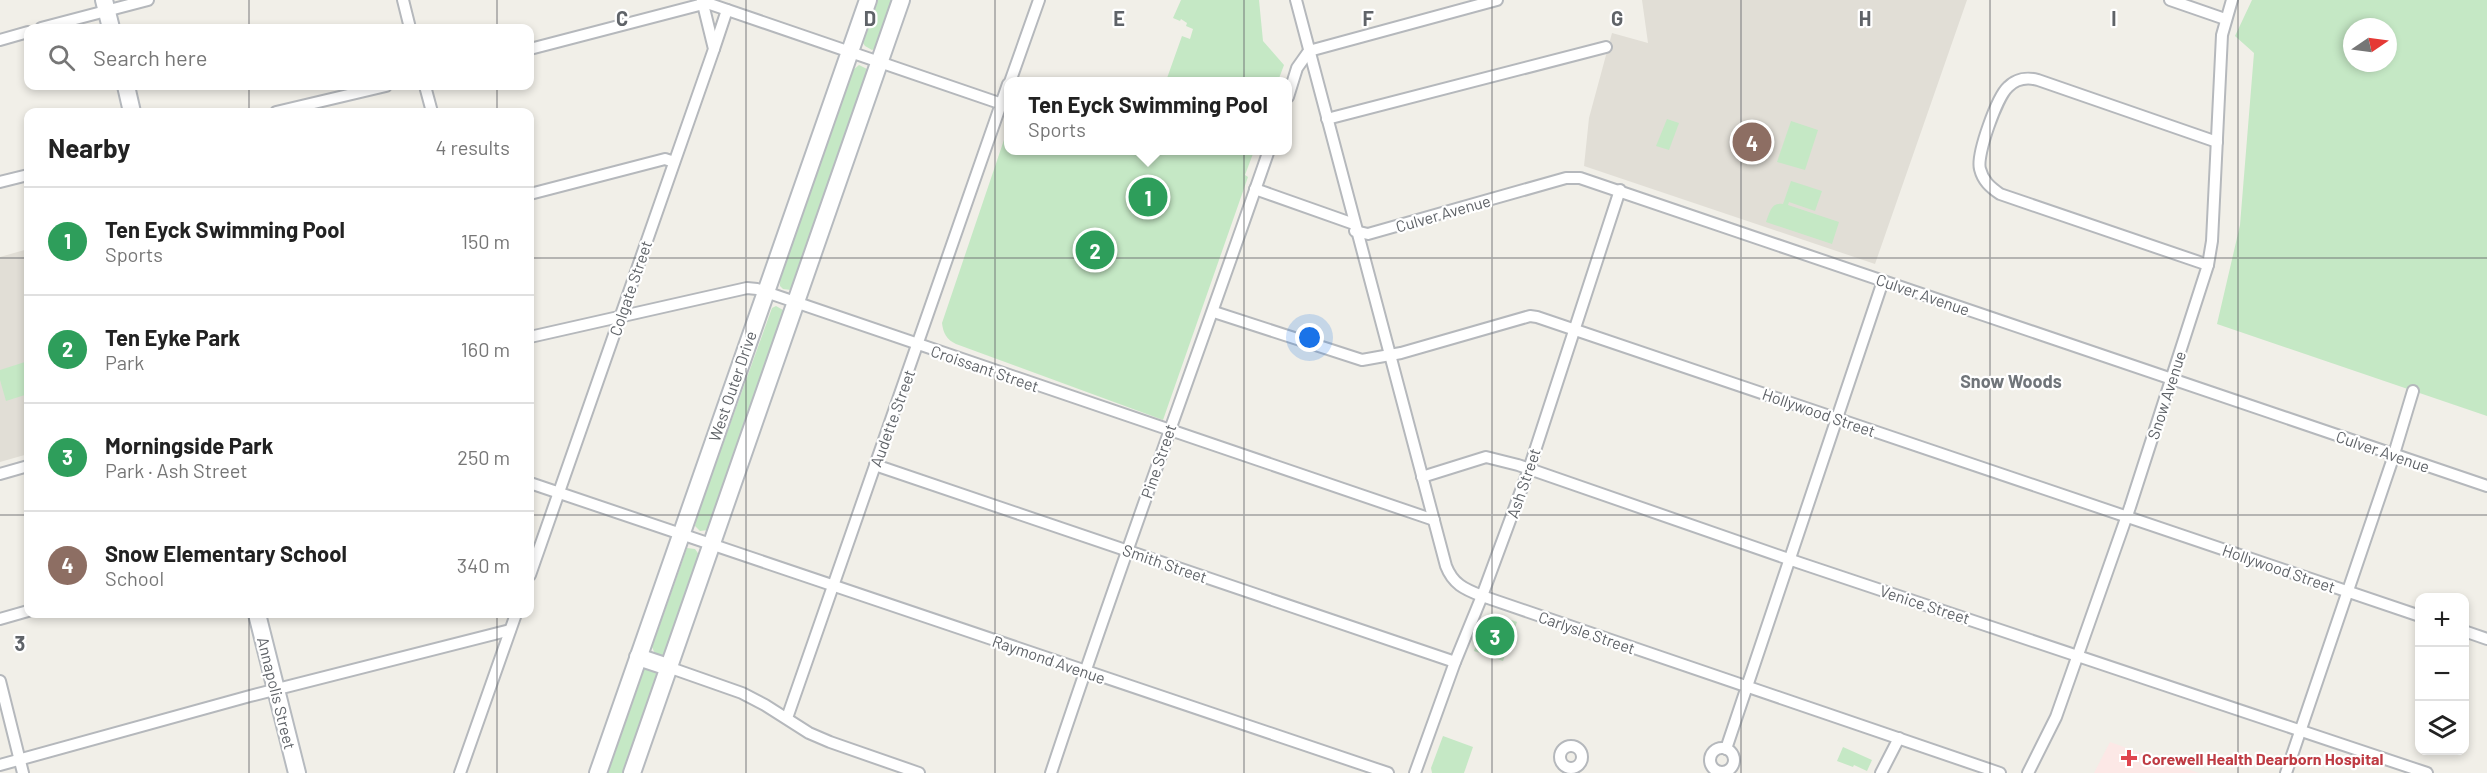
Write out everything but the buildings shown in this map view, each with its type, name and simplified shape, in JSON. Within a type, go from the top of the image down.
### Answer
[{"type":"main road","name":"West Outer Drive","points":[[598,773],[868,0]]},
{"type":"main road","name":"West Outer Drive","points":[[632,773],[901,0]]},
{"type":"main road","points":[[105,5],[110,24]]},
{"type":"main road","points":[[127,90],[131,108]]},
{"type":"main road","name":"Annapolis Street","points":[[258,618],[297,773]]},
{"type":"main road","points":[[638,657],[668,667]]},
{"type":"street","points":[[52,24],[105,5],[148,0]]},
{"type":"street","points":[[403,0],[409,24]]},
{"type":"street","name":"Audette Street","points":[[1011,77],[1039,0]]},
{"type":"street","name":"Carlysle Street","points":[[1296,0],[1450,576],[1463,589],[1482,596],[2000,773]]},
{"type":"street","points":[[1292,82],[1297,68],[1309,51],[1497,0]]},
{"type":"street","points":[[2170,0],[2225,19]]},
{"type":"street","name":"Snow Avenue","points":[[2028,773],[2056,717],[2126,517],[2208,265],[2212,241],[2225,19],[2232,0]]},
{"type":"street","points":[[534,48],[702,2],[1002,104]]},
{"type":"street","points":[[702,2],[714,49]]},
{"type":"street","name":"Colgate Street","points":[[534,564],[727,10]]},
{"type":"street","points":[[0,40],[24,33]]},
{"type":"street","points":[[1327,119],[1606,47]]},
{"type":"street","points":[[2208,265],[2000,194],[1984,179],[1980,170],[1979,158],[2002,93],[2013,83],[2027,78],[2217,142]]},
{"type":"street","points":[[293,108],[369,90]]},
{"type":"street","points":[[426,90],[431,108]]},
{"type":"street","name":"Audette Street","points":[[787,718],[1004,98]]},
{"type":"street","name":"Pine Street","points":[[1051,773],[1168,430],[1214,312],[1267,155]]},
{"type":"street","points":[[534,193],[665,159],[674,162]]},
{"type":"street","points":[[0,182],[24,176]]},
{"type":"street","name":"Culver Avenue","points":[[1255,189],[1368,234],[1566,178],[1580,178],[2487,486]]},
{"type":"street","name":"Ash Street","points":[[1415,773],[1529,469],[1620,190]]},
{"type":"street","points":[[1726,749],[1883,281]]},
{"type":"street","name":"Croissant Street","points":[[534,336],[747,288],[765,291],[1434,520]]},
{"type":"street","name":"Hollywood Street","points":[[1214,312],[1355,359],[1367,360],[1530,316],[2415,613]]},
{"type":"street","points":[[2286,773],[2302,731],[2413,392]]},
{"type":"street","name":"Venice Street","points":[[1422,477],[1486,457],[1529,469],[2427,773]]},
{"type":"street","name":"Smith Street","points":[[875,465],[1455,662]]},
{"type":"street","points":[[0,474],[24,467]]},
{"type":"street","points":[[534,484],[559,492]]},
{"type":"street","name":"Raymond Avenue","points":[[559,492],[1388,773]]},
{"type":"street","points":[[0,619],[24,612]]},
{"type":"street","points":[[460,773],[514,618]]},
{"type":"street","points":[[0,765],[276,690],[510,630]]},
{"type":"street","points":[[2469,633],[2487,639]]},
{"type":"street","points":[[668,667],[742,693],[809,733],[830,742],[919,773]]},
{"type":"street","points":[[0,681],[23,773]]},
{"type":"street","points":[[1881,773],[1899,738]]},
{"type":"shaded area","points":[[1642,0],[1967,0],[1875,264],[1584,166],[1589,118],[1612,33],[1648,43]]},
{"type":"shaded area","points":[[24,250],[24,455],[0,462],[0,257]]},
{"type":"shaded area","name":"Corewell Health Dearborn Hospital","points":[[2110,742],[2199,773],[2094,773]]},
{"type":"green space","points":[[878,0],[894,0],[876,48],[872,50],[863,43]]},
{"type":"green space","points":[[1181,0],[1259,0],[1263,41],[1284,65],[1280,77],[1167,77],[1182,36],[1190,39],[1193,29],[1186,26],[1187,23],[1181,19],[1180,21],[1173,18]]},
{"type":"green space","points":[[2252,0],[2487,0],[2487,416],[2217,324],[2240,225],[2254,53],[2235,36]]},
{"type":"green space","points":[[859,65],[867,69],[868,74],[794,287],[791,290],[783,289],[780,286],[780,280],[853,70]]},
{"type":"green space","points":[[1667,119],[1679,123],[1669,150],[1656,146]]},
{"type":"green space","points":[[1791,121],[1818,130],[1805,170],[1777,162]]},
{"type":"green space","points":[[1004,140],[1004,155],[1252,155],[1245,175],[1248,177],[1163,420],[956,344],[944,333],[942,323]]},
{"type":"green space","points":[[1791,181],[1822,191],[1815,211],[1789,202],[1788,205],[1839,222],[1832,244],[1766,222],[1773,206],[1783,204]]},
{"type":"green space","points":[[776,306],[783,310],[784,316],[708,530],[700,531],[695,526],[696,519],[772,308]]},
{"type":"green space","points":[[24,362],[24,395],[6,401],[0,380],[0,370]]},
{"type":"green space","points":[[687,548],[695,549],[700,556],[664,656],[656,656],[652,647]]},
{"type":"green space","points":[[1489,614],[1517,622],[1503,661],[1474,651]]},
{"type":"green space","points":[[651,669],[658,675],[624,773],[608,773],[644,670]]},
{"type":"green space","points":[[1443,736],[1473,747],[1464,773],[1432,773],[1431,768]]},
{"type":"green space","points":[[1843,747],[1872,760],[1867,771],[1837,761]]},
{"type":"water","points":[[1147,179],[1161,184],[1150,215],[1136,210]]},
{"type":"place","name":"Snow Elementary School","points":[[1752,142]]},
{"type":"place","name":"Ten Eyck Swimming Pool","points":[[1148,197]]},
{"type":"place","name":"Ten Eyke Park","points":[[1095,250]]},
{"type":"place","name":"Morningside Park","points":[[1495,636]]},
{"type":"place","name":"Corewell Health Dearborn Hospital","points":[[2129,758]]},
{"type":"district","name":"Snow Woods","points":[[2011,381]]}]
